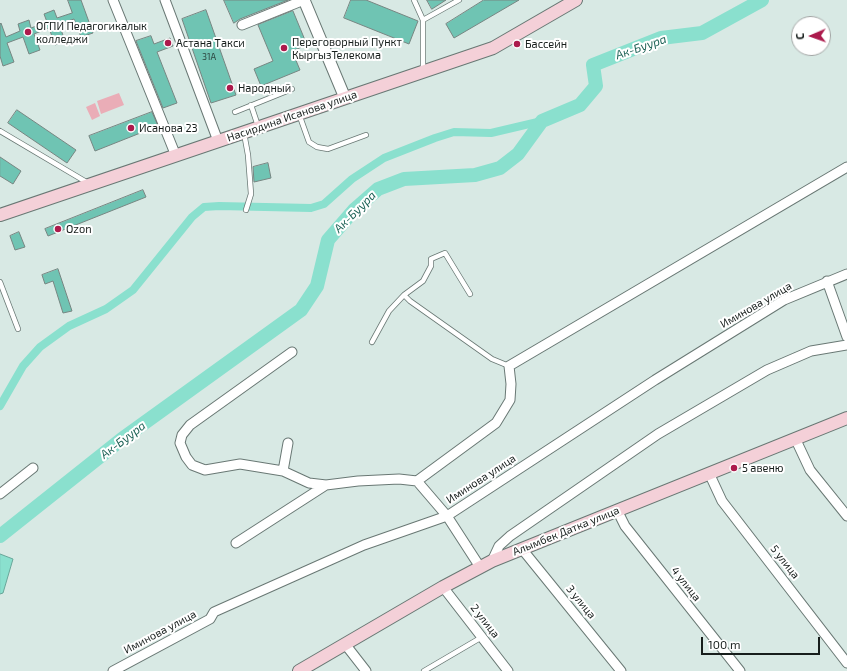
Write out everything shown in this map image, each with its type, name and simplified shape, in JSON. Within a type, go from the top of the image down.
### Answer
[{"type":"main road","name":"Насирдина Исанова улица","points":[[0,216],[493,48],[576,0]]},
{"type":"main road","name":"Алымбек Датка улица","points":[[299,671],[442,587],[492,561],[847,418]]},
{"type":"street","points":[[113,0],[176,156]]},
{"type":"street","points":[[165,0],[218,141]]},
{"type":"street","points":[[242,25],[304,0],[345,98]]},
{"type":"street","points":[[417,482],[496,423],[510,400],[512,384],[509,366],[847,167]]},
{"type":"street","name":"Иминова улица","points":[[114,671],[210,619],[214,612],[364,546],[447,516],[655,380],[770,308],[784,300],[827,281],[847,274]]},
{"type":"street","points":[[827,281],[847,336]]},
{"type":"street","points":[[492,561],[499,546],[510,536],[658,434],[767,370],[811,351],[847,345]]},
{"type":"street","points":[[292,352],[190,425],[182,435],[180,443],[186,457],[192,465],[205,470],[240,464],[284,471],[309,483],[326,485],[358,481],[399,479],[417,482],[447,516],[480,567]]},
{"type":"street","points":[[795,438],[810,470],[847,516]]},
{"type":"street","points":[[284,471],[288,443]]},
{"type":"street","points":[[0,494],[33,468]]},
{"type":"street","name":"5 улица","points":[[710,473],[722,501],[847,663]]},
{"type":"street","points":[[236,543],[326,485]]},
{"type":"street","name":"4 улица","points":[[617,510],[625,526],[740,671]]},
{"type":"street","name":"3 улица","points":[[522,549],[621,671]]},
{"type":"street","name":"2 улица","points":[[442,587],[508,671]]},
{"type":"street","points":[[345,644],[366,671]]},
{"type":"lane","points":[[414,0],[423,20],[423,72]]},
{"type":"lane","points":[[423,20],[458,0]]},
{"type":"lane","points":[[234,112],[292,88]]},
{"type":"lane","points":[[251,105],[258,128]]},
{"type":"lane","points":[[299,114],[309,142],[317,148],[328,149],[366,135]]},
{"type":"lane","points":[[0,131],[91,185]]},
{"type":"lane","points":[[244,133],[248,155],[251,194],[246,210]]},
{"type":"lane","points":[[372,342],[390,311],[404,295],[423,281],[431,266],[431,259],[445,253],[470,294]]},
{"type":"lane","points":[[0,282],[18,328]]},
{"type":"lane","points":[[404,295],[410,301],[492,359],[509,366]]},
{"type":"lane","points":[[424,671],[482,637]]},
{"type":"shaded area","points":[[119,93],[124,105],[101,114],[97,101]]},
{"type":"shaded area","points":[[95,103],[100,116],[92,120],[86,107]]},
{"type":"shaded area","points":[[0,554],[13,559],[3,593],[0,594]]},
{"type":"building","name":"ОГПИ Педагогикалык колледжи","points":[[68,0],[81,0],[93,33],[81,37],[74,19],[59,24],[65,41],[55,45],[49,28],[34,34],[40,50],[29,54],[23,37],[7,43],[14,62],[3,66],[0,56],[0,24],[1,23],[6,37],[20,31],[18,24],[29,20],[31,28],[47,22],[44,14],[54,10],[57,18],[72,13]]},
{"type":"building","points":[[224,0],[288,0],[240,19],[234,23]]},
{"type":"building","points":[[351,0],[366,0],[418,21],[409,44],[344,18]]},
{"type":"building","points":[[427,0],[446,0],[432,9]]},
{"type":"building","points":[[484,0],[519,0],[454,38],[446,24]]},
{"type":"building","points":[[206,10],[236,95],[211,103],[182,19]]},
{"type":"building","name":"Переговорный Пункт КыргызТелекома","points":[[293,11],[307,45],[292,51],[300,70],[261,86],[254,69],[273,61],[258,25]]},
{"type":"building","points":[[151,36],[154,44],[170,38],[173,46],[157,52],[177,103],[163,108],[136,41]]},
{"type":"building","points":[[17,110],[76,150],[67,163],[8,123]]},
{"type":"building","name":"Исанова 23","points":[[152,112],[158,126],[95,151],[89,136]]},
{"type":"building","points":[[0,157],[21,171],[13,184],[0,176]]},
{"type":"building","points":[[268,163],[271,178],[254,182],[253,167]]},
{"type":"building","points":[[143,190],[146,197],[48,236],[45,229]]},
{"type":"building","points":[[19,232],[25,247],[15,250],[10,236]]},
{"type":"building","points":[[58,269],[72,311],[63,313],[53,281],[45,284],[42,275]]},
{"type":"waterway","name":"Ак-Буура","points":[[0,536],[122,439],[301,310],[317,286],[328,240],[354,210],[378,189],[404,179],[475,175],[500,168],[518,154],[542,121],[580,105],[596,86],[593,65],[661,38],[702,33],[762,0]]},
{"type":"waterway","points":[[0,406],[23,366],[40,347],[69,326],[106,309],[133,290],[192,217],[204,207],[311,208],[324,204],[352,179],[384,158],[435,138],[454,132],[491,133],[542,121]]},
{"type":"place","name":"ОГПИ Педагогикалык колледжи","points":[[28,32]]},
{"type":"place","name":"Астана Такси","points":[[168,43]]},
{"type":"place","name":"Бассейн","points":[[517,44]]},
{"type":"place","name":"Переговорный Пункт КыргызТелекома","points":[[284,48]]},
{"type":"place","name":"Народный","points":[[230,88]]},
{"type":"place","name":"Исанова 23","points":[[131,128]]},
{"type":"place","name":"Ozon","points":[[58,229]]},
{"type":"place","name":"5 авеню","points":[[734,468]]}]
